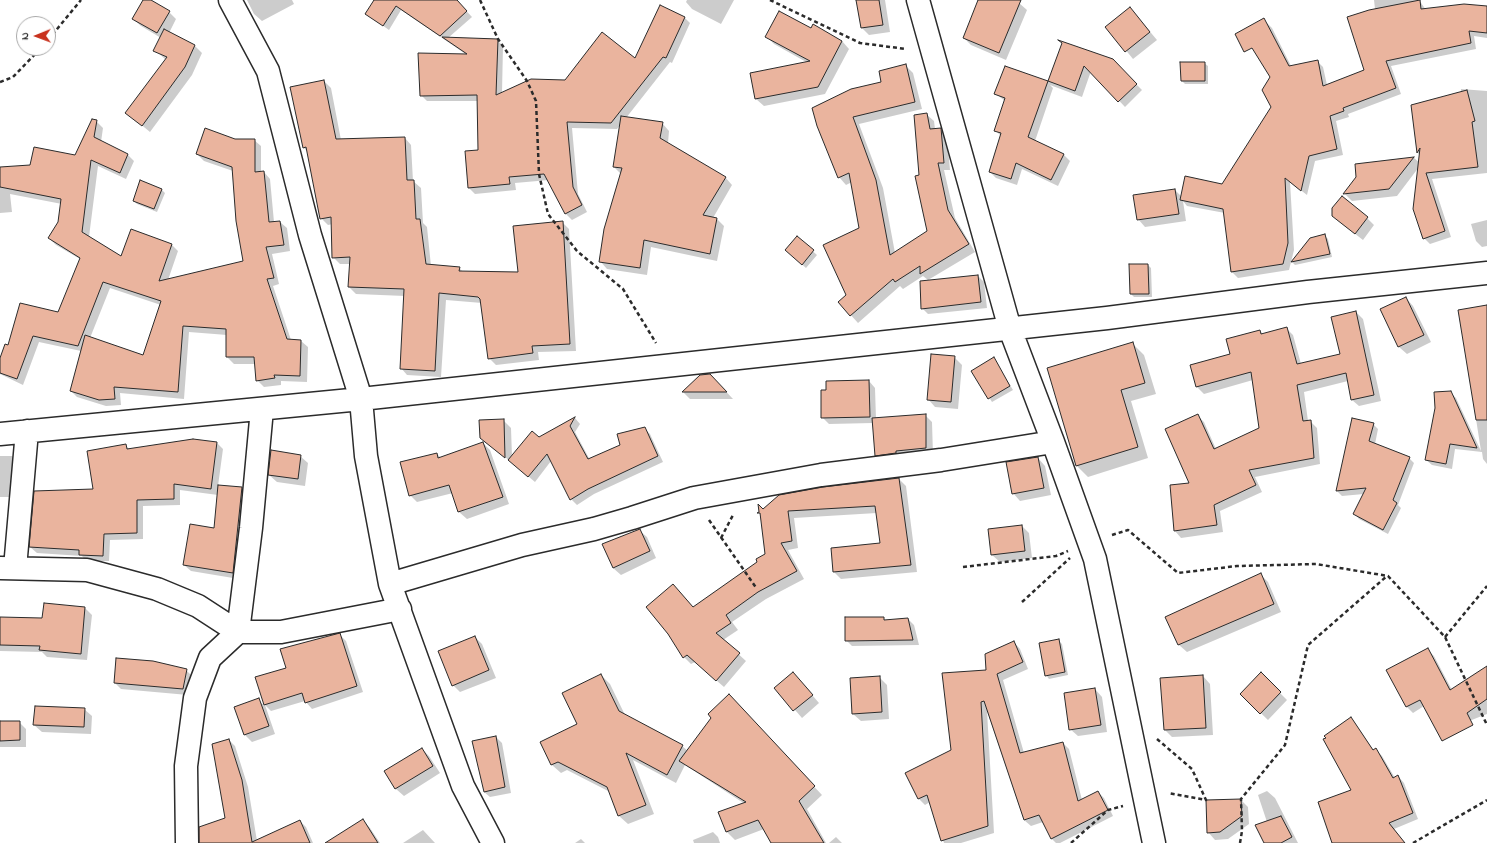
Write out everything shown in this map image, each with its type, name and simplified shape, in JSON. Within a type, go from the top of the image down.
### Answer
[{"type":"street","points":[[230,0],[268,71],[310,235],[361,399],[366,456],[390,584],[463,786],[493,843]]},
{"type":"street","points":[[918,0],[1010,329],[1095,559],[1154,843]]},
{"type":"street","points":[[0,434],[27,430],[361,399],[1010,329],[1308,292],[1487,273]]},
{"type":"street","points":[[188,843],[186,766],[195,698],[210,658],[238,632],[251,528],[262,409]]},
{"type":"street","points":[[27,430],[8,568],[87,570],[157,588],[198,606],[238,632],[281,632],[400,609]]},
{"type":"street","points":[[390,584],[522,545],[616,523],[694,498],[814,476],[941,460],[1053,442]]},
{"type":"path","points":[[56,30],[81,0]]},
{"type":"path","points":[[480,0],[498,39],[527,81],[536,101],[540,174],[548,214],[577,251],[623,289],[669,365]]},
{"type":"path","points":[[770,0],[860,43],[933,53]]},
{"type":"path","points":[[0,82],[13,77],[33,56]]},
{"type":"path","points":[[694,498],[757,589]]},
{"type":"path","points":[[963,567],[1056,556],[1088,541],[1128,530],[1178,573],[1237,566],[1316,564],[1388,576],[1445,637],[1487,725]]},
{"type":"path","points":[[1022,602],[1088,541]]},
{"type":"path","points":[[1240,843],[1242,831],[1241,799],[1285,745],[1308,645],[1388,576]]},
{"type":"path","points":[[1445,637],[1487,586]]},
{"type":"path","points":[[1071,843],[1108,810],[1143,794],[1206,800],[1192,769],[1156,738]]},
{"type":"path","points":[[1413,843],[1487,800]]},
{"type":"building","points":[[143,0],[151,0],[170,11],[157,33],[132,19]]},
{"type":"building","points":[[374,0],[457,0],[467,11],[440,36],[396,6],[383,26],[365,14]]},
{"type":"building","points":[[856,0],[879,0],[883,25],[861,28]]},
{"type":"building","points":[[978,0],[1021,0],[999,53],[963,38]]},
{"type":"building","points":[[1420,0],[1421,9],[1464,4],[1487,6],[1487,33],[1469,31],[1471,43],[1386,61],[1396,88],[1343,108],[1344,111],[1330,116],[1337,149],[1309,156],[1301,191],[1285,178],[1288,243],[1283,264],[1231,272],[1223,209],[1180,200],[1185,176],[1222,184],[1271,107],[1262,90],[1270,77],[1252,48],[1244,52],[1235,34],[1264,18],[1289,66],[1318,60],[1323,86],[1364,70],[1347,17],[1369,10]]},
{"type":"building","points":[[660,5],[685,17],[666,58],[663,57],[611,123],[567,122],[573,187],[582,205],[565,214],[544,174],[509,177],[510,184],[468,188],[465,151],[478,150],[477,95],[420,96],[418,53],[467,54],[442,37],[498,39],[496,95],[531,79],[565,80],[602,32],[635,58]]},
{"type":"building","points":[[1130,7],[1150,32],[1125,52],[1105,27]]},
{"type":"building","points":[[779,11],[811,28],[813,24],[842,41],[818,87],[755,99],[750,73],[810,61],[765,37]]},
{"type":"building","points":[[164,29],[195,45],[185,67],[142,126],[125,113],[167,57],[153,51]]},
{"type":"building","points":[[1058,40],[1113,59],[1137,84],[1118,102],[1084,66],[1075,91],[1048,81],[1062,43]]},
{"type":"building","points":[[1180,62],[1205,62],[1205,81],[1181,81]]},
{"type":"building","points":[[906,64],[915,102],[853,117],[876,180],[890,255],[927,231],[915,176],[919,175],[914,115],[927,113],[930,129],[941,128],[944,163],[938,163],[948,210],[969,244],[920,274],[920,266],[895,282],[893,279],[850,316],[838,302],[846,295],[823,245],[859,228],[849,173],[838,178],[817,126],[812,108],[851,89],[881,82],[879,71]]},
{"type":"building","points":[[1005,66],[1048,81],[1028,137],[1064,154],[1051,180],[1016,163],[1011,179],[989,172],[1001,133],[994,131],[1005,98],[994,94]]},
{"type":"building","points":[[324,80],[336,139],[405,137],[407,180],[414,180],[416,219],[420,219],[426,264],[460,267],[459,271],[518,272],[513,226],[563,221],[570,344],[532,346],[533,353],[488,359],[480,299],[478,297],[439,293],[435,371],[400,369],[404,289],[348,287],[350,257],[332,258],[331,217],[320,219],[306,147],[303,148],[290,87]]},
{"type":"building","points":[[1467,90],[1475,121],[1472,122],[1478,167],[1426,173],[1445,231],[1423,239],[1413,209],[1420,148],[1417,153],[1411,105]]},
{"type":"building","points":[[621,116],[663,122],[660,138],[726,177],[703,215],[717,218],[710,254],[644,240],[640,268],[599,262],[604,229],[622,168],[613,167]]},
{"type":"building","points":[[92,119],[97,120],[94,137],[128,154],[120,173],[91,160],[82,232],[121,256],[131,229],[172,244],[159,281],[243,261],[236,221],[232,167],[196,154],[205,128],[235,139],[255,139],[255,172],[264,171],[269,222],[280,221],[284,245],[266,247],[274,278],[267,279],[287,339],[301,340],[300,376],[274,375],[275,378],[256,381],[254,357],[226,357],[226,329],[183,326],[178,392],[114,387],[115,399],[99,400],[70,391],[85,335],[143,355],[161,301],[103,282],[78,346],[33,336],[17,379],[0,373],[0,358],[5,344],[8,345],[20,303],[58,312],[80,258],[48,238],[58,222],[61,199],[0,187],[0,167],[30,165],[34,147],[75,155]]},
{"type":"building","points":[[1414,157],[1389,189],[1343,194],[1356,177],[1355,164]]},
{"type":"building","points":[[140,180],[162,189],[154,209],[133,201]]},
{"type":"building","points":[[1175,189],[1179,214],[1137,220],[1133,195]]},
{"type":"building","points":[[1342,196],[1368,217],[1355,234],[1332,216],[1332,208]]},
{"type":"building","points":[[1325,234],[1330,254],[1291,262],[1310,238]]},
{"type":"building","points":[[797,236],[814,250],[802,265],[785,250]]},
{"type":"building","points":[[1129,264],[1148,264],[1149,294],[1130,294]]},
{"type":"building","points":[[978,275],[981,302],[921,309],[920,281]]},
{"type":"building","points":[[1406,297],[1424,335],[1398,347],[1380,309]]},
{"type":"building","points":[[1487,305],[1487,420],[1476,420],[1458,310]]},
{"type":"building","points":[[1356,311],[1374,395],[1351,400],[1346,373],[1297,385],[1303,421],[1311,420],[1314,458],[1249,470],[1256,485],[1214,505],[1217,525],[1174,531],[1170,485],[1189,483],[1165,429],[1198,414],[1214,449],[1259,428],[1251,372],[1196,387],[1190,365],[1230,354],[1226,339],[1260,330],[1261,334],[1287,327],[1297,364],[1340,354],[1331,317]]},
{"type":"building","points":[[1133,342],[1145,383],[1121,390],[1138,447],[1076,466],[1047,368]]},
{"type":"building","points":[[931,354],[955,356],[951,402],[927,400]]},
{"type":"building","points":[[994,357],[1010,386],[988,399],[971,371]]},
{"type":"building","points":[[710,374],[727,392],[682,392],[700,375]]},
{"type":"building","points":[[869,380],[870,417],[821,418],[821,390],[826,390],[826,381]]},
{"type":"building","points":[[1451,391],[1477,448],[1450,444],[1446,464],[1425,460],[1435,408],[1434,392]]},
{"type":"building","points":[[926,414],[926,448],[896,451],[896,453],[875,456],[872,418]]},
{"type":"building","points":[[575,417],[570,426],[588,459],[620,445],[617,434],[645,427],[658,456],[588,489],[570,500],[547,454],[528,477],[508,460],[532,431],[539,437]]},
{"type":"building","points":[[1352,418],[1374,423],[1369,441],[1410,457],[1393,500],[1397,503],[1383,530],[1353,514],[1366,488],[1336,491]]},
{"type":"building","points":[[504,419],[505,458],[480,438],[479,420]]},
{"type":"building","points":[[193,439],[217,442],[211,489],[174,484],[174,499],[137,500],[137,533],[104,534],[103,556],[79,555],[79,550],[29,547],[34,491],[93,489],[87,451],[126,444],[127,449]]},
{"type":"building","points":[[483,442],[503,497],[458,512],[449,485],[409,496],[400,462],[437,453],[438,458]]},
{"type":"building","points":[[271,450],[301,455],[298,479],[268,475]]},
{"type":"building","points":[[1038,457],[1044,488],[1012,494],[1006,462]]},
{"type":"building","points":[[899,478],[911,565],[833,572],[831,548],[880,543],[875,506],[788,511],[792,541],[781,543],[797,571],[758,592],[726,615],[731,623],[716,633],[740,653],[716,681],[687,655],[683,658],[668,634],[646,607],[673,584],[693,607],[757,562],[756,559],[765,554],[760,513],[757,513],[759,512],[758,504],[763,509],[779,495],[823,487]]},
{"type":"building","points":[[218,485],[242,487],[233,573],[183,565],[190,524],[214,528]]},
{"type":"building","points":[[1022,525],[1025,551],[991,555],[988,529]]},
{"type":"building","points":[[640,529],[650,551],[613,568],[602,544]]},
{"type":"building","points":[[1261,573],[1274,604],[1178,645],[1165,617]]},
{"type":"building","points":[[44,603],[85,607],[81,654],[39,650],[40,646],[0,645],[0,617],[42,618]]},
{"type":"building","points":[[845,617],[884,617],[884,620],[908,618],[913,640],[845,641]]},
{"type":"building","points":[[340,633],[357,686],[305,703],[302,693],[264,705],[255,677],[286,668],[280,649]]},
{"type":"building","points":[[475,636],[489,670],[452,686],[438,651]]},
{"type":"building","points":[[1059,639],[1065,672],[1045,676],[1039,643]]},
{"type":"building","points":[[1014,641],[1023,662],[997,674],[1020,753],[1063,742],[1078,801],[1098,791],[1108,810],[1051,839],[1039,815],[1024,820],[984,701],[981,702],[988,826],[941,841],[927,795],[918,799],[905,773],[951,750],[942,673],[986,670],[985,654]]},
{"type":"building","points":[[1428,648],[1450,690],[1487,666],[1487,699],[1467,713],[1473,725],[1442,741],[1420,700],[1406,707],[1386,670]]},
{"type":"building","points":[[116,658],[153,661],[187,669],[183,689],[114,683]]},
{"type":"building","points":[[793,672],[813,695],[793,711],[774,688]]},
{"type":"building","points":[[1261,672],[1281,692],[1260,714],[1240,694]]},
{"type":"building","points":[[601,674],[619,711],[683,745],[667,775],[626,753],[646,805],[618,816],[607,787],[558,762],[551,765],[540,742],[577,724],[562,693]]},
{"type":"building","points":[[1203,675],[1206,728],[1164,730],[1160,678]]},
{"type":"building","points":[[880,676],[882,712],[852,714],[850,678]]},
{"type":"building","points":[[1095,688],[1101,725],[1069,730],[1064,693]]},
{"type":"building","points":[[729,694],[815,786],[799,801],[824,843],[771,843],[758,820],[726,832],[718,812],[746,802],[679,761],[711,718],[708,714]]},
{"type":"building","points":[[259,698],[269,726],[244,735],[234,707]]},
{"type":"building","points":[[35,706],[85,708],[84,727],[33,725]]},
{"type":"building","points":[[1351,717],[1373,750],[1376,748],[1393,778],[1398,775],[1413,813],[1389,823],[1405,843],[1332,843],[1318,802],[1351,790],[1323,739],[1326,738],[1324,736]]},
{"type":"building","points":[[0,721],[20,721],[20,740],[0,741]]},
{"type":"building","points":[[496,736],[505,787],[484,792],[472,741]]},
{"type":"building","points":[[229,739],[242,780],[252,842],[300,820],[310,843],[199,843],[199,827],[225,818],[212,744]]},
{"type":"building","points":[[422,748],[433,766],[395,789],[384,771]]},
{"type":"building","points":[[1241,799],[1242,816],[1220,832],[1207,833],[1206,800]]},
{"type":"building","points":[[1281,816],[1292,837],[1281,843],[1264,843],[1255,825]]},
{"type":"building","points":[[363,819],[378,843],[325,843]]}]
